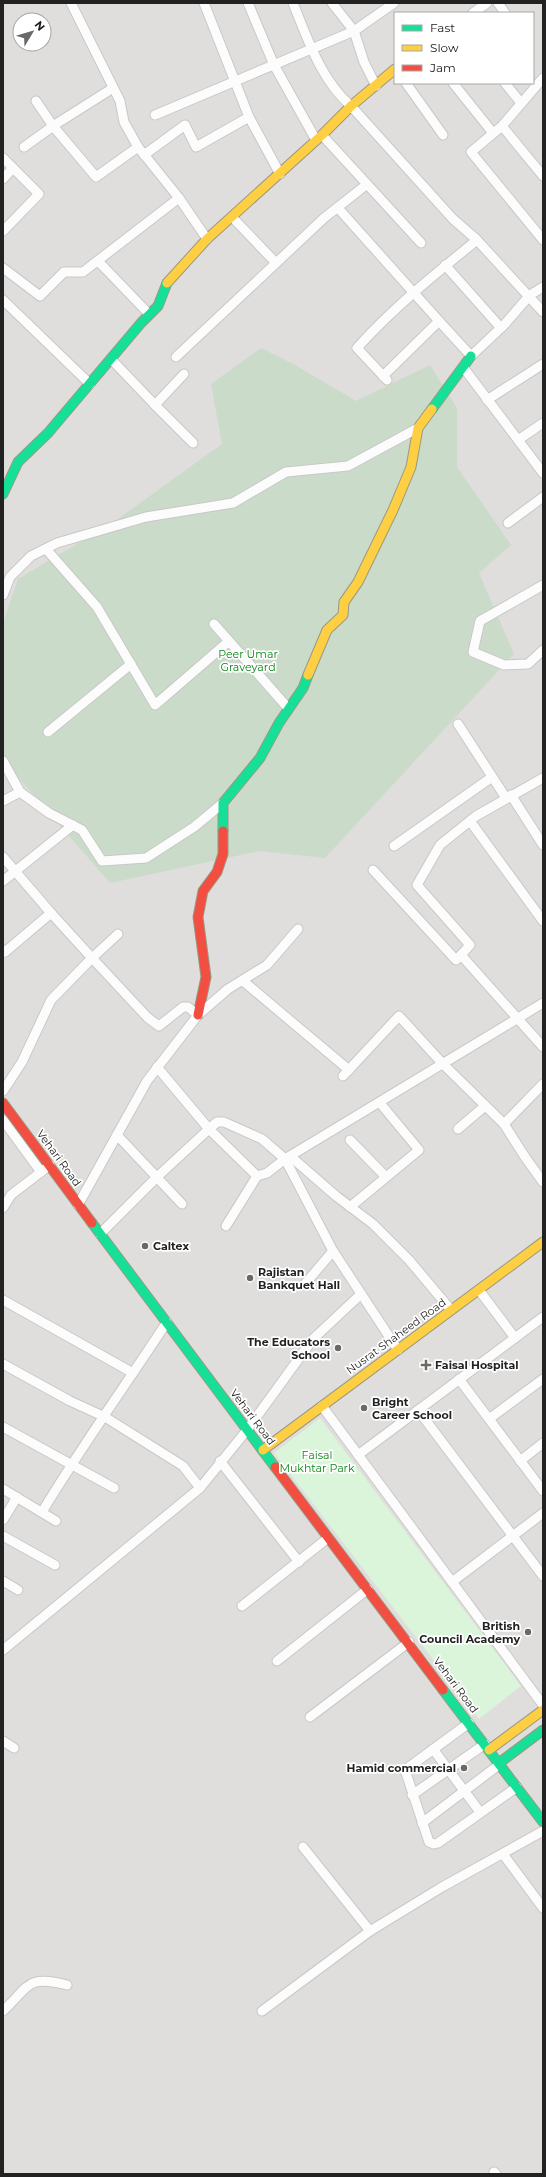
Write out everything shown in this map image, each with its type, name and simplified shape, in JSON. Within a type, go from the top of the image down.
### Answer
[{"type":"street","points":[[71,3],[120,101],[124,122],[138,147],[179,198],[207,239]]},
{"type":"street","points":[[204,3],[249,117],[280,174]]},
{"type":"street","points":[[248,3],[274,65],[319,138],[421,243]]},
{"type":"street","points":[[293,3],[311,49],[340,97],[351,106],[452,219],[477,240],[523,292],[530,295],[543,312]]},
{"type":"street","points":[[332,3],[354,31],[364,62],[376,86]]},
{"type":"street","points":[[155,115],[354,31],[394,3]]},
{"type":"street","points":[[474,12],[487,3]]},
{"type":"street","points":[[498,3],[504,12]]},
{"type":"street","points":[[3,494],[18,462],[48,433],[149,314],[158,306],[168,280],[207,239],[319,138],[351,106],[394,70]]},
{"type":"street","points":[[543,78],[502,126],[471,152],[543,240]]},
{"type":"street","points":[[407,84],[443,135]]},
{"type":"street","points":[[454,84],[493,133]]},
{"type":"street","points":[[506,84],[521,103]]},
{"type":"street","points":[[24,147],[53,126],[113,88]]},
{"type":"street","points":[[36,101],[53,126],[96,177],[138,147]]},
{"type":"street","points":[[144,155],[185,125],[196,147],[249,117]]},
{"type":"street","points":[[502,126],[543,176]]},
{"type":"street","points":[[3,158],[39,194],[3,231]]},
{"type":"street","points":[[3,178],[13,168]]},
{"type":"street","points":[[176,357],[324,218],[366,185]]},
{"type":"street","points":[[3,268],[40,296],[64,272],[83,272],[179,198]]},
{"type":"street","points":[[338,208],[471,356]]},
{"type":"street","points":[[232,217],[276,263]]},
{"type":"street","points":[[440,322],[385,378],[357,348],[375,328],[413,292],[477,240]]},
{"type":"street","points":[[98,261],[149,314]]},
{"type":"street","points":[[445,265],[501,328]]},
{"type":"street","points":[[3,595],[10,577],[31,556],[57,543],[146,517],[233,503],[286,472],[348,466],[418,428],[471,356],[501,328],[530,295],[543,287]]},
{"type":"street","points":[[3,300],[90,384]]},
{"type":"street","points":[[111,359],[193,443]]},
{"type":"street","points":[[487,400],[543,364]]},
{"type":"street","points":[[463,367],[543,473]]},
{"type":"street","points":[[155,405],[184,374]]},
{"type":"street","points":[[518,440],[543,423]]},
{"type":"street","points":[[3,761],[20,792],[49,813],[82,830],[102,861],[146,858],[194,827],[224,803],[260,758],[288,708],[303,688],[327,630],[343,615],[344,602],[358,582],[393,510],[411,467],[418,428]]},
{"type":"street","points":[[508,523],[543,497]]},
{"type":"street","points":[[46,549],[97,607],[155,705],[228,642]]},
{"type":"street","points":[[543,585],[480,621],[473,652],[504,665],[528,664],[543,650]]},
{"type":"street","points":[[214,624],[228,642],[288,708]]},
{"type":"street","points":[[48,732],[131,664]]},
{"type":"street","points":[[458,724],[492,776],[509,796],[543,846]]},
{"type":"street","points":[[394,846],[492,776]]},
{"type":"street","points":[[373,870],[456,960],[470,945],[417,885],[440,845],[470,821],[509,796],[543,778]]},
{"type":"street","points":[[3,801],[20,792]]},
{"type":"street","points":[[198,1015],[206,977],[198,917],[203,891],[217,872],[223,854],[224,803]]},
{"type":"street","points":[[470,821],[543,921]]},
{"type":"street","points":[[3,881],[73,825]]},
{"type":"street","points":[[3,857],[14,872],[51,913],[154,1024],[159,1026],[163,1024],[183,1007],[188,1007],[198,1015]]},
{"type":"street","points":[[3,950],[5,952],[51,913]]},
{"type":"street","points":[[78,1205],[147,1080],[198,1015],[228,989],[267,965],[284,948],[298,929]]},
{"type":"street","points":[[3,1091],[22,1062],[51,1000],[118,934]]},
{"type":"street","points":[[461,955],[543,1047]]},
{"type":"street","points":[[243,981],[346,1073],[399,1016],[442,1064],[504,1124],[524,1157],[543,1182]]},
{"type":"street","points":[[226,1226],[257,1176],[267,1173],[287,1157],[380,1103],[543,1003]]},
{"type":"street","points":[[157,1068],[209,1129],[257,1176]]},
{"type":"street","points":[[504,1124],[543,1084]]},
{"type":"street","name":"Vehari Road","points":[[3,1103],[328,1538],[409,1642],[543,1822]]},
{"type":"street","points":[[350,1206],[419,1150],[380,1103]]},
{"type":"street","points":[[458,1129],[485,1106]]},
{"type":"street","points":[[3,1120],[41,1172]]},
{"type":"street","points":[[100,1234],[156,1177],[209,1129],[217,1122],[224,1122],[262,1139],[373,1224],[409,1260],[452,1310]]},
{"type":"street","points":[[117,1135],[182,1204]]},
{"type":"street","points":[[350,1140],[386,1177]]},
{"type":"street","points":[[287,1157],[333,1251],[360,1295],[398,1350]]},
{"type":"street","points":[[3,1208],[7,1193],[50,1165]]},
{"type":"street","name":"Nusrat Shaheed Road","points":[[263,1450],[543,1242]]},
{"type":"street","points":[[304,1285],[333,1251]]},
{"type":"street","points":[[479,1290],[515,1338]]},
{"type":"street","points":[[3,1650],[200,1488],[220,1461],[247,1430],[313,1339],[360,1295]]},
{"type":"street","points":[[3,1300],[133,1373]]},
{"type":"street","points":[[358,1455],[543,1317]]},
{"type":"street","points":[[42,1512],[71,1464],[105,1417],[167,1322]]},
{"type":"street","points":[[3,1364],[70,1401],[105,1417],[183,1466],[200,1488]]},
{"type":"street","points":[[459,1379],[543,1491]]},
{"type":"street","points":[[489,1419],[543,1379]]},
{"type":"street","points":[[322,1406],[543,1705]]},
{"type":"street","points":[[418,1410],[543,1576]]},
{"type":"street","points":[[3,1427],[114,1488]]},
{"type":"street","points":[[520,1461],[543,1444]]},
{"type":"street","points":[[220,1461],[299,1562]]},
{"type":"street","points":[[3,1489],[56,1521]]},
{"type":"street","points":[[3,1520],[17,1497]]},
{"type":"street","points":[[452,1582],[543,1513]]},
{"type":"street","points":[[3,1536],[55,1565]]},
{"type":"street","points":[[242,1606],[328,1538]]},
{"type":"street","points":[[3,1581],[18,1590]]},
{"type":"street","points":[[277,1661],[368,1589]]},
{"type":"street","points":[[310,1717],[409,1642]]},
{"type":"street","points":[[412,1796],[448,1770],[487,1747],[543,1710]]},
{"type":"street","points":[[469,1723],[405,1770],[412,1796],[429,1842],[434,1844],[517,1786]]},
{"type":"street","points":[[422,1823],[543,1730]]},
{"type":"street","points":[[3,1741],[14,1748]]},
{"type":"street","points":[[433,1750],[480,1812]]},
{"type":"street","points":[[262,2011],[370,1931],[543,1831]]},
{"type":"street","points":[[303,1847],[370,1931]]},
{"type":"street","points":[[503,1854],[543,1908]]},
{"type":"street","points":[[3,2011],[29,1984],[38,1980],[68,1984]]},
{"type":"shaded area","points":[[3,3],[543,3],[543,2174],[3,2174]]},
{"type":"green space","name":"Peer Umar Graveyard","points":[[261,348],[295,365],[356,401],[430,365],[457,408],[457,467],[511,545],[479,573],[514,654],[325,858],[259,851],[110,883],[3,760],[3,623],[18,579],[115,521],[222,444],[211,384]]},
{"type":"green space","name":"Faisal Mukhtar Park","points":[[320,1418],[521,1686],[479,1719],[274,1453]]},
{"type":"traffic: fast","points":[[3,494],[18,462],[48,433],[141,323],[158,306],[167,283]]},
{"type":"traffic: fast","points":[[432,409],[471,356]]},
{"type":"traffic: fast","points":[[223,831],[223,803],[260,758],[279,723],[303,688],[308,675]]},
{"type":"traffic: fast","points":[[92,1223],[275,1467]]},
{"type":"traffic: fast","points":[[443,1690],[543,1822]]},
{"type":"traffic: fast","points":[[499,1763],[543,1730]]},
{"type":"traffic: slow","points":[[167,283],[207,239],[322,135],[351,106],[394,70]]},
{"type":"traffic: slow","points":[[308,675],[327,630],[343,615],[344,602],[358,582],[393,510],[411,467],[418,428],[432,409]]},
{"type":"traffic: slow","points":[[263,1450],[543,1242]]},
{"type":"traffic: slow","points":[[489,1750],[543,1710]]},
{"type":"traffic: jam","points":[[198,1015],[206,977],[198,917],[203,891],[217,872],[223,854],[223,831]]},
{"type":"traffic: jam","points":[[3,1103],[92,1223]]},
{"type":"traffic: jam","points":[[275,1467],[443,1690]]},
{"type":"place","name":"Caltex","points":[[145,1246]]},
{"type":"place","name":"Rajistan Bankquet Hall","points":[[250,1278]]},
{"type":"place","name":"The Educators School","points":[[338,1348]]},
{"type":"place","name":"Faisal Hospital","points":[[426,1365]]},
{"type":"place","name":"Bright Career School","points":[[364,1408]]},
{"type":"place","name":"British Council Academy","points":[[528,1632]]},
{"type":"place","name":"Hamid commercial","points":[[464,1768]]}]
